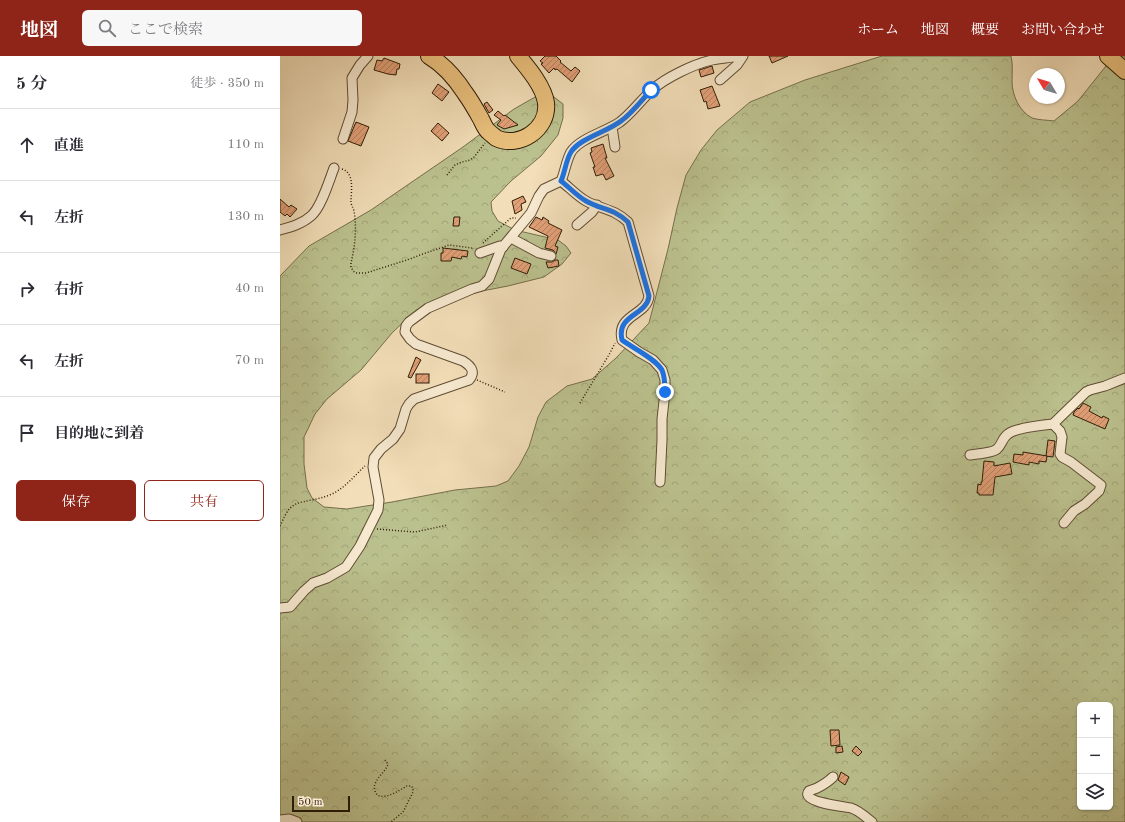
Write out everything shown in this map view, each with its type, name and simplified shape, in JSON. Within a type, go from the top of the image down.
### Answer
[{"type":"highway","points":[[429,56],[442,66],[455,80],[488,132],[502,140],[519,140],[530,136],[540,127],[545,116],[546,103],[541,87],[518,56]]},
{"type":"highway","points":[[1108,56],[1125,71]]},
{"type":"street","points":[[343,139],[352,112],[352,78],[354,72],[368,56]]},
{"type":"street","points":[[280,608],[290,607],[313,583],[327,578],[346,567],[360,546],[378,510],[379,500],[373,467],[374,458],[381,449],[393,439],[400,429],[406,409],[411,401],[423,395],[469,380],[471,378],[472,370],[470,365],[416,344],[407,336],[405,329],[406,326],[412,319],[428,308],[482,286],[489,279],[503,247],[528,217],[544,189],[561,181],[574,148],[612,127],[628,116],[658,84],[703,62],[739,56]]},
{"type":"street","points":[[720,80],[737,65],[743,56]]},
{"type":"street","points":[[612,127],[615,147]]},
{"type":"street","points":[[280,230],[301,223],[312,215],[321,201],[334,168]]},
{"type":"street","points":[[561,181],[586,201],[616,212],[628,222],[649,296],[646,304],[625,322],[622,327],[621,334],[622,340],[653,360],[662,370],[665,380],[660,482]]},
{"type":"street","points":[[577,225],[592,212],[597,205]]},
{"type":"street","points":[[511,238],[539,253],[551,256]]},
{"type":"street","points":[[479,247],[503,247]]},
{"type":"street","points":[[970,455],[992,452],[997,449],[1007,434],[1012,431],[1053,424],[1086,392],[1125,378]]},
{"type":"street","points":[[1053,424],[1060,431],[1062,437],[1060,454],[1062,457],[1072,462],[1102,485],[1086,504],[1074,510],[1064,523]]},
{"type":"street","points":[[833,777],[826,784],[809,791],[807,794],[809,798],[818,802],[852,808],[872,822]]},
{"type":"street","points":[[280,820],[297,822]]},
{"type":"path","points":[[447,175],[455,165],[470,160],[474,157],[480,151],[491,134]]},
{"type":"path","points":[[334,168],[346,170],[351,179],[351,204],[354,210],[355,237],[351,267],[356,273],[366,273],[449,245],[472,248],[479,247],[511,218],[523,216],[528,217]]},
{"type":"path","points":[[580,403],[610,353],[614,345],[617,332],[622,327]]},
{"type":"path","points":[[471,378],[505,392]]},
{"type":"path","points":[[280,526],[288,511],[294,504],[324,497],[334,493],[374,458]]},
{"type":"path","points":[[369,527],[381,530],[415,532],[448,525]]},
{"type":"path","points":[[385,760],[388,764],[387,767],[376,781],[374,787],[375,793],[378,796],[383,797],[408,786],[413,788],[413,792],[407,807],[391,822]]},
{"type":"green space","points":[[882,56],[1011,56],[1013,92],[1020,107],[1032,118],[1054,121],[1078,101],[1114,56],[1125,56],[1125,822],[280,822],[280,276],[309,246],[371,210],[463,147],[514,109],[544,92],[563,104],[563,118],[558,135],[541,156],[511,181],[491,202],[492,211],[498,221],[515,230],[558,240],[566,246],[571,253],[562,264],[544,277],[508,286],[435,300],[415,311],[392,333],[361,370],[327,399],[315,414],[304,437],[304,464],[307,488],[312,498],[324,507],[347,509],[455,490],[496,486],[508,481],[519,466],[529,447],[538,417],[546,402],[567,386],[592,379],[616,358],[649,323],[686,175],[701,150],[717,130],[750,102],[805,80]]},
{"type":"building","points":[[545,56],[556,56],[561,61],[560,62],[571,71],[575,67],[580,71],[572,82],[557,69],[555,70],[554,68],[549,73],[540,61]]},
{"type":"building","points":[[769,56],[788,56],[772,63]]},
{"type":"building","points":[[384,58],[400,64],[396,75],[374,70],[377,60],[382,61]]},
{"type":"building","points":[[712,66],[714,73],[701,77],[699,70]]},
{"type":"building","points":[[438,84],[449,92],[442,101],[432,93]]},
{"type":"building","points":[[712,86],[720,106],[708,109],[706,101],[704,102],[700,90]]},
{"type":"building","points":[[487,102],[493,110],[489,113],[484,104]]},
{"type":"building","points":[[498,111],[518,125],[504,129],[497,125],[501,120],[494,115]]},
{"type":"building","points":[[356,122],[369,127],[361,146],[348,141]]},
{"type":"building","points":[[438,123],[449,133],[442,141],[431,131]]},
{"type":"building","points":[[603,144],[607,158],[605,158],[614,176],[606,180],[603,174],[596,176],[593,167],[595,167],[590,153],[592,152],[591,148]]},
{"type":"building","points":[[523,196],[526,202],[521,204],[522,210],[515,214],[512,201]]},
{"type":"building","points":[[280,199],[289,207],[291,205],[297,209],[290,217],[287,214],[285,216],[280,212]]},
{"type":"building","points":[[454,217],[460,217],[459,226],[453,226]]},
{"type":"building","points":[[536,217],[542,220],[543,217],[549,221],[548,223],[562,230],[555,246],[558,247],[556,254],[553,250],[545,248],[548,236],[529,227]]},
{"type":"building","points":[[443,248],[468,251],[467,257],[462,256],[461,259],[452,257],[451,261],[441,261],[441,253],[443,253]]},
{"type":"building","points":[[515,258],[531,264],[527,274],[511,268]]},
{"type":"building","points":[[558,260],[559,266],[548,268],[546,262],[552,262]]},
{"type":"building","points":[[416,357],[421,360],[411,378],[408,377]]},
{"type":"building","points":[[416,374],[429,374],[429,383],[416,383]]},
{"type":"building","points":[[1083,403],[1091,407],[1089,411],[1102,418],[1103,416],[1109,419],[1105,429],[1073,415]]},
{"type":"building","points":[[1048,440],[1055,441],[1053,457],[1046,456]]},
{"type":"building","points":[[1023,452],[1047,456],[1046,462],[1039,461],[1039,464],[1029,462],[1029,465],[1013,462],[1014,454],[1023,455]]},
{"type":"building","points":[[984,461],[994,462],[994,466],[1010,463],[1012,474],[995,477],[993,495],[979,495],[979,493],[977,493],[978,484],[981,485],[982,482]]},
{"type":"building","points":[[830,730],[839,730],[840,745],[831,746]]},
{"type":"building","points":[[842,746],[843,752],[836,753],[836,747]]},
{"type":"building","points":[[856,746],[862,752],[858,756],[852,751]]},
{"type":"building","points":[[841,772],[849,777],[845,785],[838,780]]},
{"type":"route","points":[[651,90],[628,116],[612,127],[574,148],[571,152],[561,181],[586,201],[616,212],[628,222],[649,296],[646,304],[625,322],[622,327],[622,340],[653,360],[662,370],[665,380],[665,392]]}]
